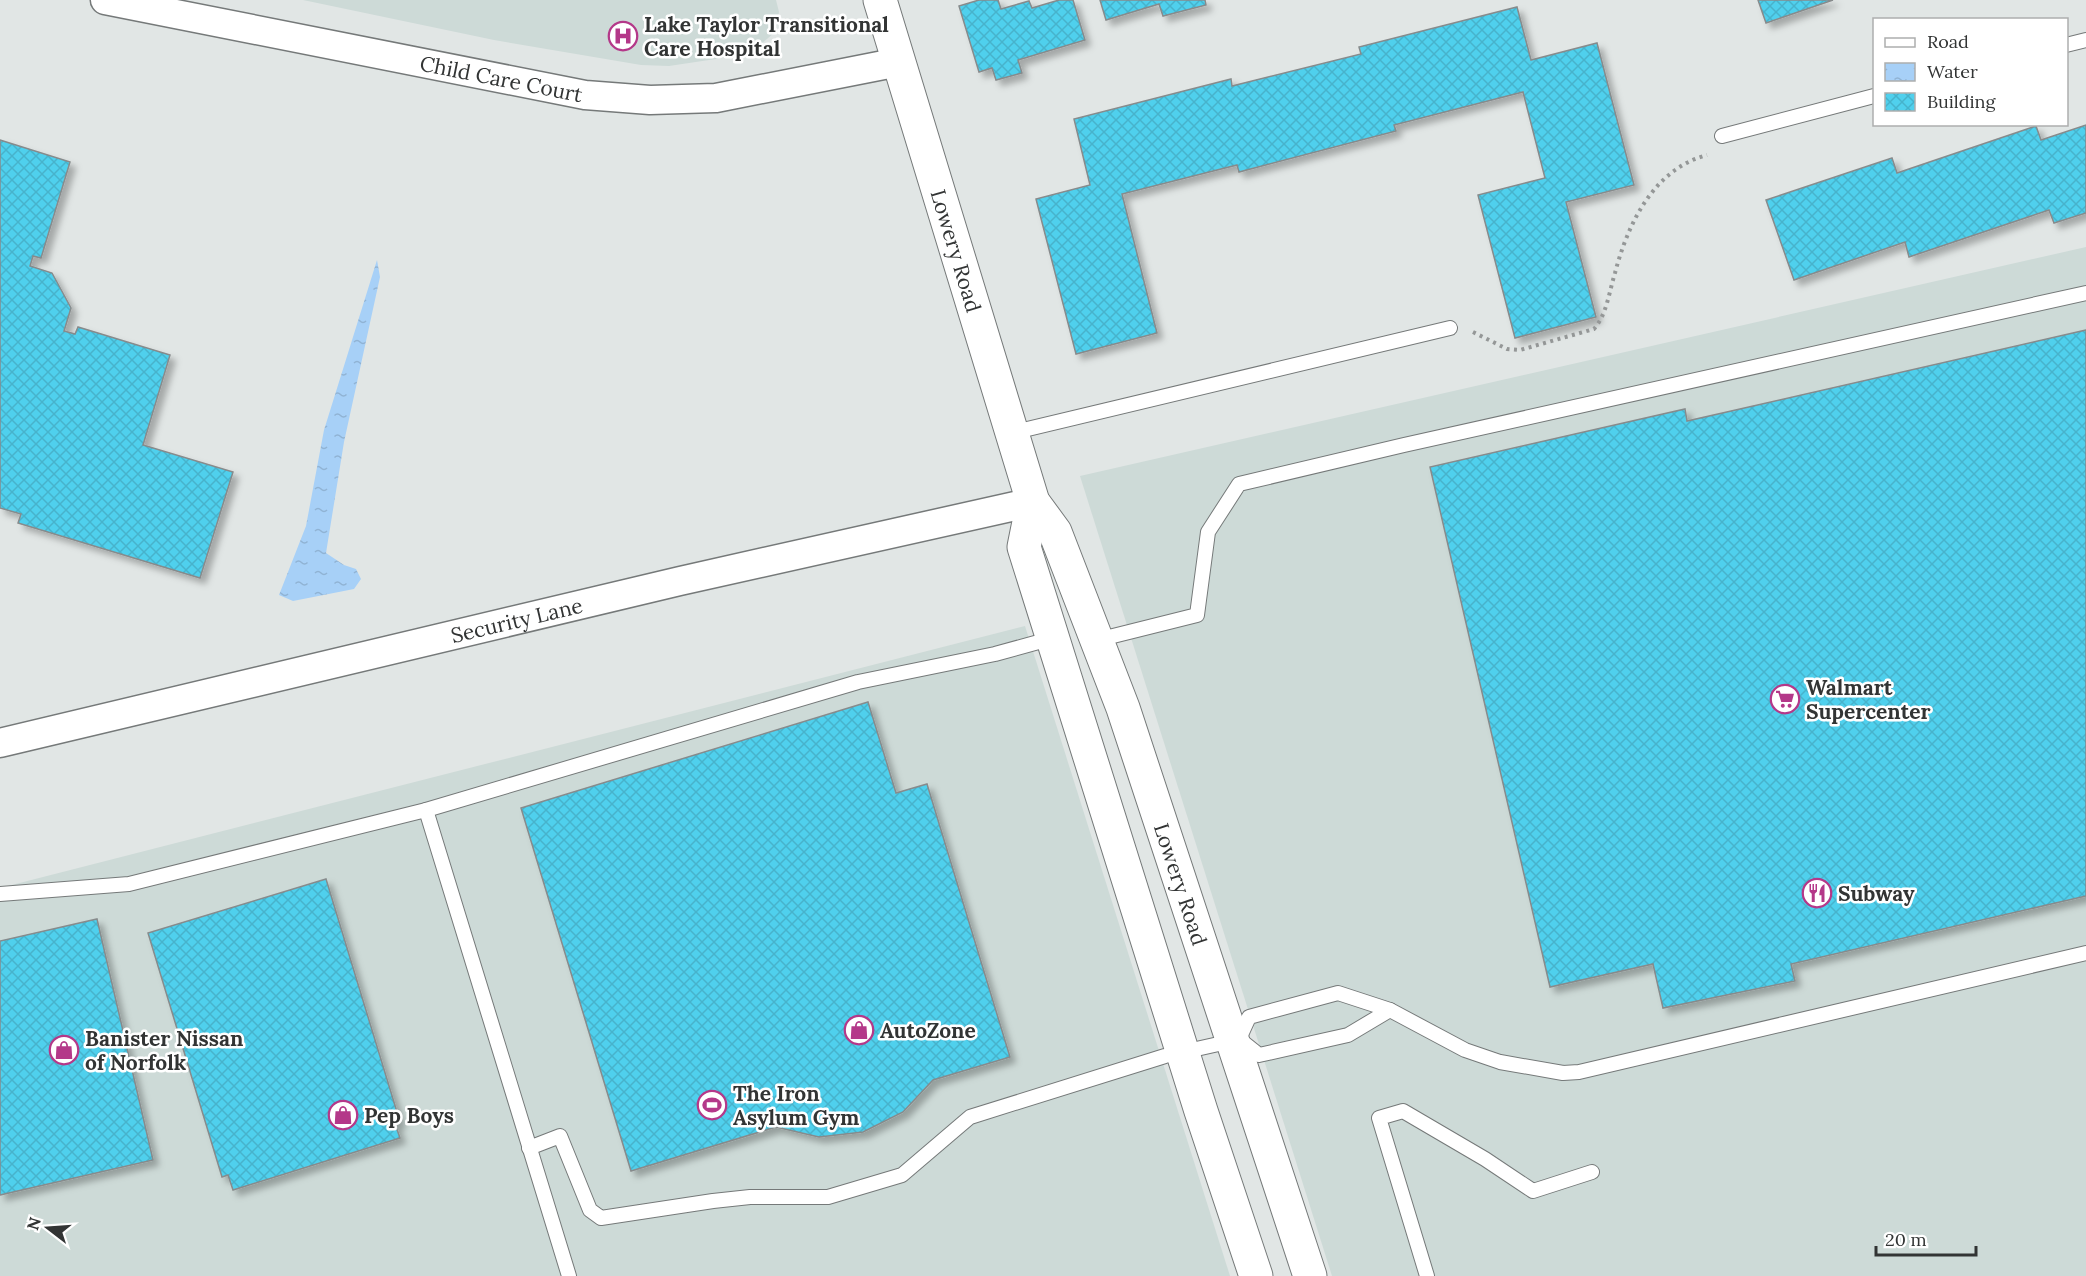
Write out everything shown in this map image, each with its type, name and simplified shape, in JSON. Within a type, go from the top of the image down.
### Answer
[{"type":"street","name":"Child Care Court","points":[[105,0],[585,95],[650,100],[716,98],[899,62]]},
{"type":"street","name":"Lowery Road","points":[[880,0],[1033,502],[1055,532],[1123,708],[1235,1040],[1310,1276]]},
{"type":"street","name":"Lowery Road","points":[[1033,502],[1024,547],[1211,1144],[1256,1276]]},
{"type":"street","name":"Security Lane","points":[[0,743],[680,580],[1033,502]]},
{"type":"lane","points":[[2068,45],[2086,40]]},
{"type":"lane","points":[[1722,136],[1873,97]]},
{"type":"lane","points":[[1097,640],[1197,615],[1208,532],[1239,484],[2086,293]]},
{"type":"lane","points":[[1011,433],[1450,328]]},
{"type":"lane","points":[[0,894],[129,884],[426,810],[858,682],[995,654],[1053,638]]},
{"type":"lane","points":[[426,810],[569,1276]]},
{"type":"lane","points":[[1235,1040],[1249,1017],[1338,993],[1390,1010],[1465,1050],[1500,1062],[1563,1073],[1579,1072],[2086,952]]},
{"type":"lane","points":[[529,1148],[560,1136],[590,1210],[602,1218],[722,1200],[828,1197],[902,1175],[970,1117],[1184,1052],[1235,1040],[1259,1055],[1348,1035],[1390,1010]]},
{"type":"lane","points":[[1427,1276],[1379,1118],[1403,1111],[1485,1159],[1533,1191],[1593,1172]]},
{"type":"path","points":[[1450,328],[1466,329],[1507,349],[1520,350],[1594,328],[1602,319],[1617,264],[1634,219],[1662,178],[1687,160],[1710,154],[1722,136]]},
{"type":"shaded area","name":"Lake Taylor Transitional Care Hospital","points":[[303,0],[776,0],[779,12],[775,32],[760,45],[729,57],[669,66],[641,65],[494,40]]},
{"type":"shaded area","points":[[2086,247],[2086,1276],[1332,1276],[1080,476]]},
{"type":"shaded area","points":[[1025,626],[1230,1276],[0,1276],[0,888]]},
{"type":"water","points":[[377,260],[380,277],[344,442],[326,553],[344,565],[356,569],[361,579],[354,589],[293,601],[279,595],[306,526],[324,430]]},
{"type":"building","points":[[979,0],[998,0],[1001,9],[1029,1],[1032,8],[1059,0],[1073,0],[1085,40],[1018,60],[1022,73],[996,80],[992,68],[979,72],[959,6]]},
{"type":"building","points":[[1100,0],[1205,0],[1206,5],[1163,16],[1159,4],[1106,20]]},
{"type":"building","points":[[1758,0],[1833,0],[1766,23]]},
{"type":"building","points":[[1517,7],[1531,60],[1597,43],[1634,185],[1566,202],[1596,317],[1515,338],[1478,195],[1545,178],[1523,92],[1394,125],[1396,131],[1239,172],[1237,165],[1122,194],[1157,333],[1076,354],[1036,199],[1090,185],[1074,119],[1231,79],[1232,86],[1361,54],[1359,47]]},
{"type":"building","points":[[2086,125],[2086,213],[2054,223],[2049,210],[1909,257],[1905,242],[1794,280],[1766,200],[1892,158],[1897,173],[2036,126],[2041,140]]},
{"type":"building","points":[[0,140],[70,162],[41,258],[33,256],[30,266],[52,273],[71,308],[64,331],[75,334],[78,327],[170,355],[143,445],[233,472],[200,578],[18,523],[21,514],[0,508]]},
{"type":"building","name":"Walmart Supercenter","points":[[2086,330],[2086,896],[1791,964],[1795,981],[1663,1008],[1653,964],[1550,987],[1430,467],[1685,409],[1687,421]]},
{"type":"building","points":[[868,702],[896,793],[927,784],[1010,1057],[933,1080],[903,1112],[863,1132],[819,1137],[776,1127],[631,1171],[521,808]]},
{"type":"building","points":[[326,879],[400,1122],[395,1124],[400,1138],[233,1190],[228,1175],[222,1177],[148,933]]},
{"type":"building","name":"Banister Nissan of Norfolk","points":[[97,919],[153,1160],[0,1195],[0,941]]},
{"type":"place","name":"Lake Taylor Transitional Care Hospital","points":[[623,36]]},
{"type":"place","name":"Walmart Supercenter","points":[[1785,699]]},
{"type":"place","name":"Subway","points":[[1817,893]]},
{"type":"place","name":"AutoZone","points":[[859,1030]]},
{"type":"place","name":"Banister Nissan of Norfolk","points":[[64,1050]]},
{"type":"place","name":"The Iron Asylum Gym","points":[[712,1105]]},
{"type":"place","name":"Pep Boys","points":[[343,1115]]}]
